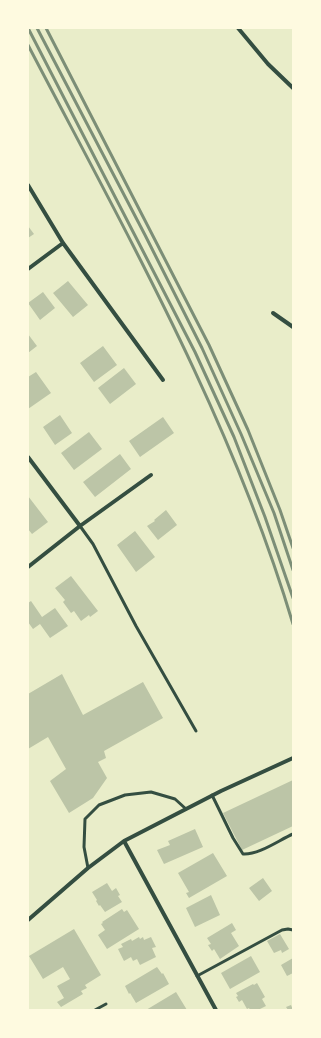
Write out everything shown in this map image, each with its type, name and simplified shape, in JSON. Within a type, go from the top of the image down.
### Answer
[{"type":"street","points":[[238,28],[268,64],[293,88]]},
{"type":"street","points":[[28,185],[63,243],[163,380]]},
{"type":"street","points":[[28,269],[63,243]]},
{"type":"street","points":[[273,313],[293,327]]},
{"type":"street","points":[[28,457],[80,526]]},
{"type":"street","points":[[28,567],[80,526],[150,475]]},
{"type":"street","points":[[28,920],[88,868],[124,841],[212,795],[293,758]]},
{"type":"street","points":[[124,841],[216,1010]]},
{"type":"lane","points":[[80,526],[93,544],[136,626],[196,732]]},
{"type":"lane","points":[[88,868],[84,847],[85,819],[99,805],[125,795],[151,792],[175,800],[186,809]]},
{"type":"lane","points":[[212,795],[233,838],[243,854],[246,855],[260,851],[293,834]]},
{"type":"lane","points":[[197,976],[282,930],[288,928],[293,930]]},
{"type":"lane","points":[[95,1010],[106,1004]]},
{"type":"building","points":[[28,226],[34,234],[28,238]]},
{"type":"building","points":[[68,281],[88,305],[73,317],[53,293]]},
{"type":"building","points":[[43,292],[55,308],[40,320],[28,303]]},
{"type":"building","points":[[28,334],[37,346],[28,353]]},
{"type":"building","points":[[103,346],[117,365],[94,382],[80,363]]},
{"type":"building","points":[[124,368],[136,384],[110,404],[98,388]]},
{"type":"building","points":[[36,372],[51,393],[28,409],[28,377]]},
{"type":"building","points":[[60,415],[72,433],[55,445],[43,427]]},
{"type":"building","points":[[163,417],[174,433],[140,457],[129,441]]},
{"type":"building","points":[[89,432],[102,449],[74,470],[61,453]]},
{"type":"building","points":[[120,454],[131,469],[95,497],[83,482]]},
{"type":"building","points":[[28,496],[48,522],[32,534],[28,529]]},
{"type":"building","points":[[166,510],[177,525],[158,540],[147,526],[155,521],[154,520]]},
{"type":"building","points":[[135,531],[155,557],[136,572],[117,545]]},
{"type":"building","points":[[71,576],[98,611],[81,621],[74,611],[71,613],[63,602],[65,600],[55,588]]},
{"type":"building","points":[[31,601],[42,617],[55,608],[68,626],[50,638],[40,624],[33,629],[28,622],[28,603]]},
{"type":"building","points":[[62,674],[83,715],[143,682],[163,718],[104,751],[106,758],[98,762],[107,778],[93,798],[69,813],[50,781],[66,769],[48,737],[28,749],[28,694]]},
{"type":"building","points":[[293,780],[293,826],[242,850],[223,813]]},
{"type":"building","points":[[195,829],[203,847],[164,864],[157,850],[170,845],[168,841]]},
{"type":"building","points":[[213,853],[227,876],[189,898],[186,893],[189,892],[178,873]]},
{"type":"building","points":[[263,878],[272,891],[259,901],[249,888]]},
{"type":"building","points":[[107,883],[112,891],[116,888],[120,895],[118,896],[122,902],[105,912],[100,905],[99,906],[92,892]]},
{"type":"building","points":[[211,895],[220,915],[195,927],[186,908]]},
{"type":"building","points":[[122,909],[124,912],[127,910],[139,929],[107,949],[98,935],[105,930],[101,924]]},
{"type":"building","points":[[232,923],[236,930],[231,933],[239,946],[220,959],[214,949],[212,951],[208,945],[211,944],[207,938]]},
{"type":"building","points":[[74,929],[101,975],[85,985],[87,988],[81,991],[83,994],[61,1007],[57,1002],[64,998],[57,986],[70,979],[63,967],[43,979],[29,956]]},
{"type":"building","points":[[280,934],[289,949],[282,953],[281,950],[274,953],[267,941]]},
{"type":"building","points":[[139,937],[140,939],[143,937],[144,940],[151,937],[156,947],[152,948],[156,957],[140,965],[137,959],[133,961],[131,957],[124,961],[118,949],[123,947],[121,944]]},
{"type":"building","points":[[251,956],[260,972],[230,989],[221,973]]},
{"type":"building","points":[[293,958],[293,973],[287,976],[281,965]]},
{"type":"building","points":[[157,967],[162,974],[163,973],[169,984],[136,1003],[125,986]]},
{"type":"building","points":[[257,983],[265,997],[262,999],[266,1006],[258,1010],[250,1010],[249,1008],[247,1009],[242,1000],[239,1002],[236,997],[238,996],[236,993]]},
{"type":"building","points":[[176,992],[187,1010],[146,1010]]},
{"type":"building","points":[[291,1005],[293,1010],[288,1010],[286,1007]]},
{"type":"railway","points":[[28,28],[195,352],[234,437],[265,517],[293,598]]},
{"type":"railway","points":[[37,28],[202,348],[241,434],[274,513],[293,570]]},
{"type":"railway","points":[[46,28],[209,345],[248,430],[280,510],[293,548]]},
{"type":"railway","points":[[28,45],[139,257],[208,400],[240,473],[268,548],[293,624]]}]
